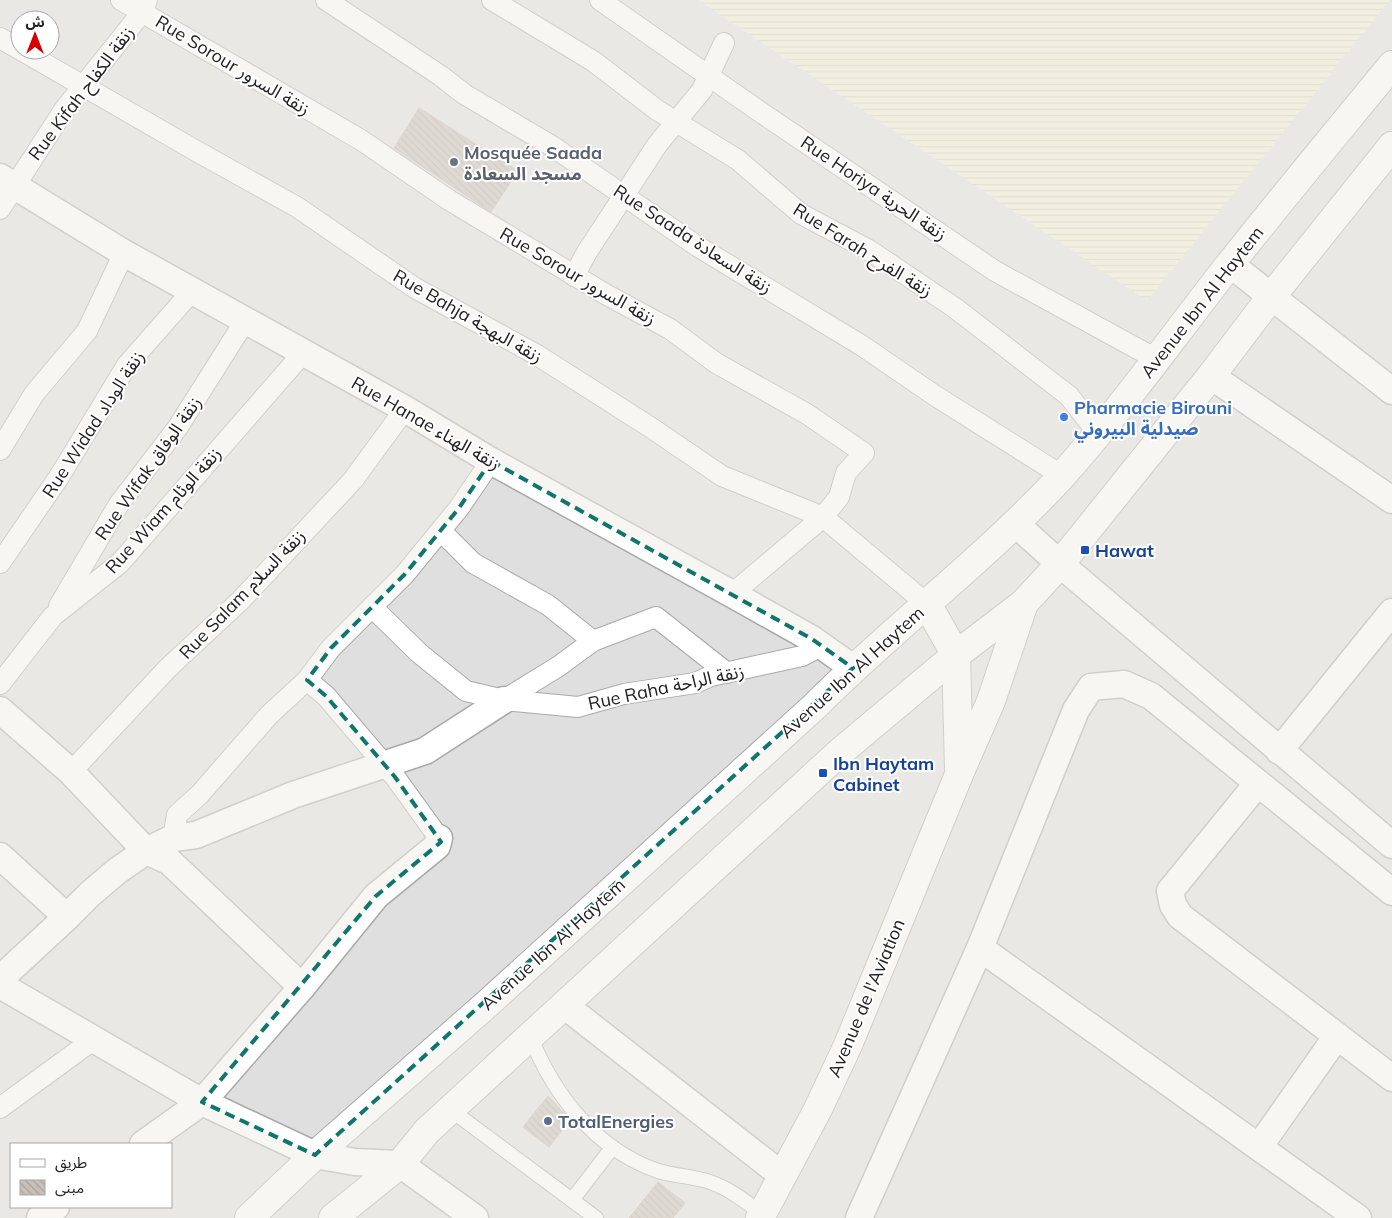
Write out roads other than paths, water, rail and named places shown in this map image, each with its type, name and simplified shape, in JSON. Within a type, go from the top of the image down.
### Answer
[{"type":"street","name":"Rue Sorour زنقة السرور","points":[[121,0],[145,5],[361,140],[449,200],[574,276],[670,329],[716,363],[808,414],[849,440],[864,453],[846,474],[839,497],[823,518],[732,594]]},
{"type":"street","name":"Rue Saada زنقة السعادة","points":[[326,0],[464,94],[552,146],[697,246],[860,345],[934,395],[1062,476]]},
{"type":"street","name":"Rue Farah زنقة الفرح","points":[[492,0],[593,61],[657,110],[738,160],[801,214],[869,250],[955,308],[1069,396],[1097,432]]},
{"type":"street","name":"Rue Horiya زنقة الحرية","points":[[600,0],[995,271],[1158,360]]},
{"type":"street","name":"Rue Kifah زنقة الكفاح","points":[[0,209],[7,181],[145,5]]},
{"type":"street","name":"Rue Bahja زنقة البهجة","points":[[0,38],[297,207],[415,288],[537,355],[650,427],[722,476],[823,518],[927,604]]},
{"type":"street","points":[[574,276],[587,252],[657,145],[677,123],[709,76],[724,43]]},
{"type":"street","name":"Avenue Ibn Al Haytem","points":[[249,1218],[315,1155],[516,978],[816,706],[853,668],[1016,524],[1062,476],[1158,360],[1230,264],[1392,65]]},
{"type":"street","points":[[333,1218],[400,1164],[428,1131],[839,753],[956,655],[1024,602],[1060,564],[1212,376],[1271,297],[1392,146]]},
{"type":"street","name":"Rue Hanae زنقة الهناء","points":[[7,181],[124,253],[405,409],[491,461],[732,594],[812,640],[853,668]]},
{"type":"street","points":[[0,450],[34,394],[87,331],[124,253]]},
{"type":"street","points":[[1230,264],[1392,391]]},
{"type":"street","name":"Rue Widad زنقة الوداد","points":[[0,563],[59,477],[127,365],[193,290]]},
{"type":"street","name":"Rue Wifak زنقة الوفاق","points":[[53,616],[119,504],[178,427],[245,321]]},
{"type":"street","name":"Rue Wiam زنقة الوئام","points":[[0,703],[53,616],[120,562],[303,354]]},
{"type":"street","points":[[1212,376],[1392,500]]},
{"type":"street","name":"Rue Salam زنقة السلام","points":[[71,772],[168,668],[240,601],[353,480],[405,409]]},
{"type":"street","points":[[173,838],[177,815],[200,794],[270,715],[307,680],[330,648],[405,574],[460,508],[491,461]]},
{"type":"street","points":[[1016,524],[1060,564],[1279,751],[1392,845]]},
{"type":"street","points":[[440,531],[473,562],[548,605],[593,641]]},
{"type":"street","name":"Avenue de l'Aviation","points":[[761,1216],[848,1046],[991,701],[1024,602]]},
{"type":"street","name":"Avenue de l'Aviation","points":[[927,604],[956,655],[960,772]]},
{"type":"street","name":"Rue Raha زنقة الراحة","points":[[372,607],[419,653],[466,691],[504,700],[578,707],[624,694],[694,683],[710,676],[810,654],[815,649],[812,640]]},
{"type":"street","points":[[1279,751],[1392,612]]},
{"type":"street","points":[[0,980],[110,876],[146,851],[173,838],[196,835],[264,806],[425,751],[559,666],[593,641],[656,617],[727,673]]},
{"type":"street","points":[[144,1143],[202,1102],[302,987],[376,896],[437,846],[439,838],[384,766],[326,696],[307,680]]},
{"type":"street","points":[[859,1218],[980,948],[1076,710],[1091,687],[1124,684],[1151,696],[1392,892]]},
{"type":"street","points":[[0,703],[71,772],[146,851],[169,861],[302,987]]},
{"type":"street","points":[[1258,783],[1170,891],[1173,905],[1180,916],[1392,1078]]},
{"type":"street","points":[[0,856],[67,917]]},
{"type":"street","points":[[980,948],[1358,1218]]},
{"type":"street","points":[[0,985],[202,1102],[315,1155],[355,1162],[400,1164],[475,1218]]},
{"type":"street","points":[[564,1006],[783,1176]]},
{"type":"street","points":[[1260,1147],[1337,1036]]},
{"type":"street","points":[[0,1108],[93,1040]]},
{"type":"street","points":[[40,1218],[55,1208]]},
{"type":"lane","points":[[530,1036],[541,1062],[555,1086],[590,1130],[612,1148],[635,1162],[660,1172],[710,1182],[733,1192],[761,1216]]},
{"type":"lane","points":[[451,1110],[596,1218]]},
{"type":"lane","points":[[572,1200],[612,1148]]},
{"type":"place","name":"Mosquée Saada مسجد السعادة","points":[[454,162]]},
{"type":"place","name":"Pharmacie Birouni صيدلية البيروني","points":[[1064,417]]},
{"type":"place","name":"Hawat","points":[[1085,550]]},
{"type":"place","name":"Ibn Haytam Cabinet","points":[[823,773]]},
{"type":"place","name":"TotalEnergies","points":[[548,1121]]}]
